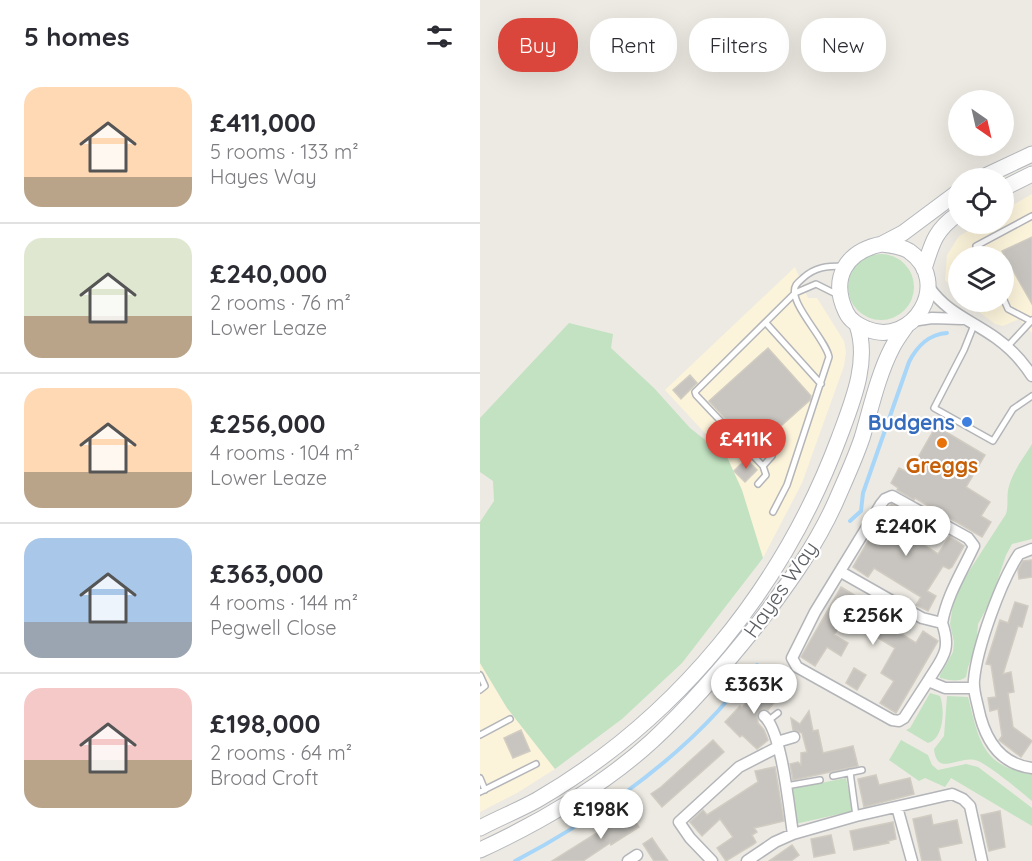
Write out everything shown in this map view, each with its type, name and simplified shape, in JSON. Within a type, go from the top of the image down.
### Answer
[{"type":"street","points":[[1002,168],[1032,154]]},
{"type":"street","points":[[1014,183],[1032,174]]},
{"type":"street","points":[[948,199],[903,233],[882,244],[868,247],[855,255],[845,266],[841,275],[840,296],[847,315],[857,325],[873,331],[887,331],[932,318],[962,319]]},
{"type":"street","points":[[924,269],[932,242],[938,231],[948,222]]},
{"type":"street","points":[[882,244],[908,251],[924,269],[929,286],[940,301],[962,319],[974,324],[1007,347],[1032,376]]},
{"type":"street","points":[[909,323],[918,315],[925,302],[929,286]]},
{"type":"street","name":"Hayes Way","points":[[480,850],[521,831],[623,764],[651,742],[694,700],[738,650],[785,588],[835,503],[861,441],[892,348],[909,323]]},
{"type":"street","name":"Hayes Way","points":[[480,828],[537,800],[591,764],[632,732],[681,688],[727,637],[772,574],[800,528],[826,471],[849,412],[858,376],[862,356],[862,338],[857,325]]},
{"type":"street","points":[[892,496],[968,538],[974,546],[954,584],[942,623],[947,638],[947,649],[911,709],[899,721],[892,720],[797,667],[792,658],[815,612],[881,504],[892,496]]},
{"type":"street","points":[[1032,549],[1019,554],[999,596],[980,650],[974,688],[988,741],[994,749],[1017,763],[1032,768]]},
{"type":"street","points":[[841,572],[922,618],[942,623]]},
{"type":"street","points":[[928,681],[945,688],[974,688]]},
{"type":"street","points":[[770,716],[778,744],[793,834]]},
{"type":"street","points":[[712,861],[690,838],[679,822],[739,767],[794,736]]},
{"type":"street","points":[[747,861],[775,842],[793,834],[856,816],[952,794],[963,799],[970,806],[986,860]]},
{"type":"street","points":[[897,807],[912,861]]},
{"type":"lane","points":[[976,246],[1032,216]]},
{"type":"lane","points":[[773,512],[787,485],[829,357],[802,310],[795,293],[796,285],[819,267],[845,266]]},
{"type":"lane","points":[[758,484],[766,475],[763,466],[695,393],[795,293],[816,284],[840,296]]},
{"type":"lane","points":[[1007,347],[1031,320],[1014,312]]},
{"type":"lane","points":[[766,323],[821,384]]},
{"type":"lane","points":[[974,324],[964,350],[934,408],[993,441],[1013,409],[1032,396]]},
{"type":"lane","points":[[763,466],[772,456]]},
{"type":"lane","points":[[480,675],[484,686],[480,690]]},
{"type":"lane","points":[[480,735],[510,720]]},
{"type":"lane","points":[[480,778],[483,791],[536,764]]},
{"type":"lane","points":[[833,776],[862,770]]},
{"type":"lane","points":[[850,772],[856,816]]},
{"type":"lane","points":[[786,786],[820,780]]},
{"type":"shaded area","points":[[1032,194],[1032,333],[1019,319],[1003,326],[995,324],[979,312],[1014,312],[1014,246],[953,246],[963,234],[1014,234],[1014,204]]},
{"type":"shaded area","points":[[948,253],[948,283],[945,280]]},
{"type":"shaded area","points":[[795,267],[808,298],[817,298],[844,341],[846,352],[844,366],[802,483],[763,558],[727,457],[665,390]]},
{"type":"shaded area","points":[[480,663],[507,708],[555,769],[517,793],[480,812]]},
{"type":"green space","points":[[881,254],[894,257],[904,264],[911,274],[914,287],[911,300],[904,310],[894,317],[881,320],[868,317],[858,310],[851,300],[848,287],[851,274],[858,264],[868,257]]},
{"type":"green space","points":[[569,323],[613,334],[611,348],[654,388],[690,428],[727,457],[742,490],[763,558],[682,663],[622,719],[555,769],[507,708],[480,663],[480,522],[494,501],[493,481],[480,472],[480,418]]},
{"type":"green space","points":[[1032,444],[1032,539],[1012,544],[1006,555],[991,600],[978,624],[976,646],[966,677],[957,680],[940,678],[953,652],[954,642],[950,624],[954,598],[1006,514],[1011,480]]},
{"type":"green space","points":[[930,693],[940,696],[943,716],[937,736],[928,743],[906,730],[910,728]]},
{"type":"green space","points":[[947,696],[968,697],[980,738],[985,749],[993,758],[1002,765],[1032,774],[1032,801],[980,762],[968,760],[944,764],[939,762],[934,749],[944,736]]},
{"type":"green space","points":[[901,740],[928,755],[932,765],[938,770],[966,764],[978,767],[1032,808],[1032,826],[951,778],[945,787],[925,778],[919,781],[889,760]]},
{"type":"green space","points":[[846,778],[853,811],[795,824],[791,789]]},
{"type":"building","points":[[1032,237],[1032,304],[1014,272],[1013,246]]},
{"type":"building","points":[[768,348],[811,396],[810,400],[754,450],[709,401]]},
{"type":"building","points":[[690,375],[697,383],[681,399],[673,390]]},
{"type":"building","points":[[936,426],[985,455],[966,487],[990,502],[981,516],[991,522],[982,537],[897,490],[898,488],[891,483],[899,468],[909,473]]},
{"type":"building","points":[[746,459],[757,470],[745,482],[734,471]]},
{"type":"building","points":[[892,504],[906,512],[897,528],[938,554],[950,536],[964,546],[952,567],[949,569],[943,566],[927,591],[936,596],[928,611],[916,605],[921,597],[874,568],[868,577],[853,567],[887,508]]},
{"type":"building","points":[[1032,560],[1032,577],[1019,579],[1018,570],[1023,561]]},
{"type":"building","points":[[841,587],[856,596],[852,603],[916,643],[923,631],[938,641],[896,713],[880,703],[894,681],[881,673],[895,648],[845,618],[834,635],[848,643],[841,656],[827,647],[815,666],[801,657]]},
{"type":"building","points":[[1015,602],[1028,606],[1022,627],[1018,626],[1003,674],[1011,672],[1014,692],[1008,693],[1013,727],[1032,741],[1021,757],[999,740],[1002,736],[998,709],[990,711],[988,698],[996,697],[991,665],[986,664],[1000,620],[1008,623]]},
{"type":"building","points":[[854,668],[866,675],[857,690],[846,683]]},
{"type":"building","points":[[765,679],[782,693],[768,710],[763,709],[757,713],[758,723],[768,740],[757,749],[725,722],[740,706],[742,708]]},
{"type":"building","points":[[809,711],[813,731],[818,730],[823,753],[853,746],[858,766],[793,780],[790,764],[798,762],[801,765],[801,753],[807,752],[802,733],[793,730],[791,718],[800,724]]},
{"type":"building","points":[[521,730],[530,751],[513,758],[504,738]]},
{"type":"building","points":[[713,740],[724,752],[662,807],[651,794]]},
{"type":"building","points":[[775,767],[784,821],[754,828],[757,832],[752,835],[756,842],[726,861],[717,848],[733,837],[720,819],[702,836],[690,822],[703,810],[707,815],[758,782],[755,771]]},
{"type":"building","points":[[876,775],[879,785],[910,778],[914,794],[864,807],[858,779]]},
{"type":"building","points":[[1000,811],[1005,847],[989,851],[981,815]]},
{"type":"building","points":[[630,812],[639,827],[611,845],[610,843],[583,861],[552,861]]},
{"type":"building","points":[[931,815],[933,825],[957,820],[962,843],[938,848],[941,861],[922,861],[913,819]]},
{"type":"building","points":[[893,822],[896,839],[888,841],[889,843],[854,850],[850,831]]},
{"type":"building","points":[[831,835],[835,853],[814,857],[811,839]]},
{"type":"building","points":[[652,838],[668,861],[654,861],[643,844]]},
{"type":"building","points":[[792,845],[799,855],[791,861],[769,861]]},
{"type":"waterway","points":[[850,521],[861,511],[863,493],[909,362],[925,342],[947,333]]},
{"type":"waterway","points":[[515,861],[596,813],[649,775],[697,733],[757,665]]},
{"type":"place","name":"Budgens","points":[[967,422]]},
{"type":"place","name":"Greggs","points":[[942,443]]}]
